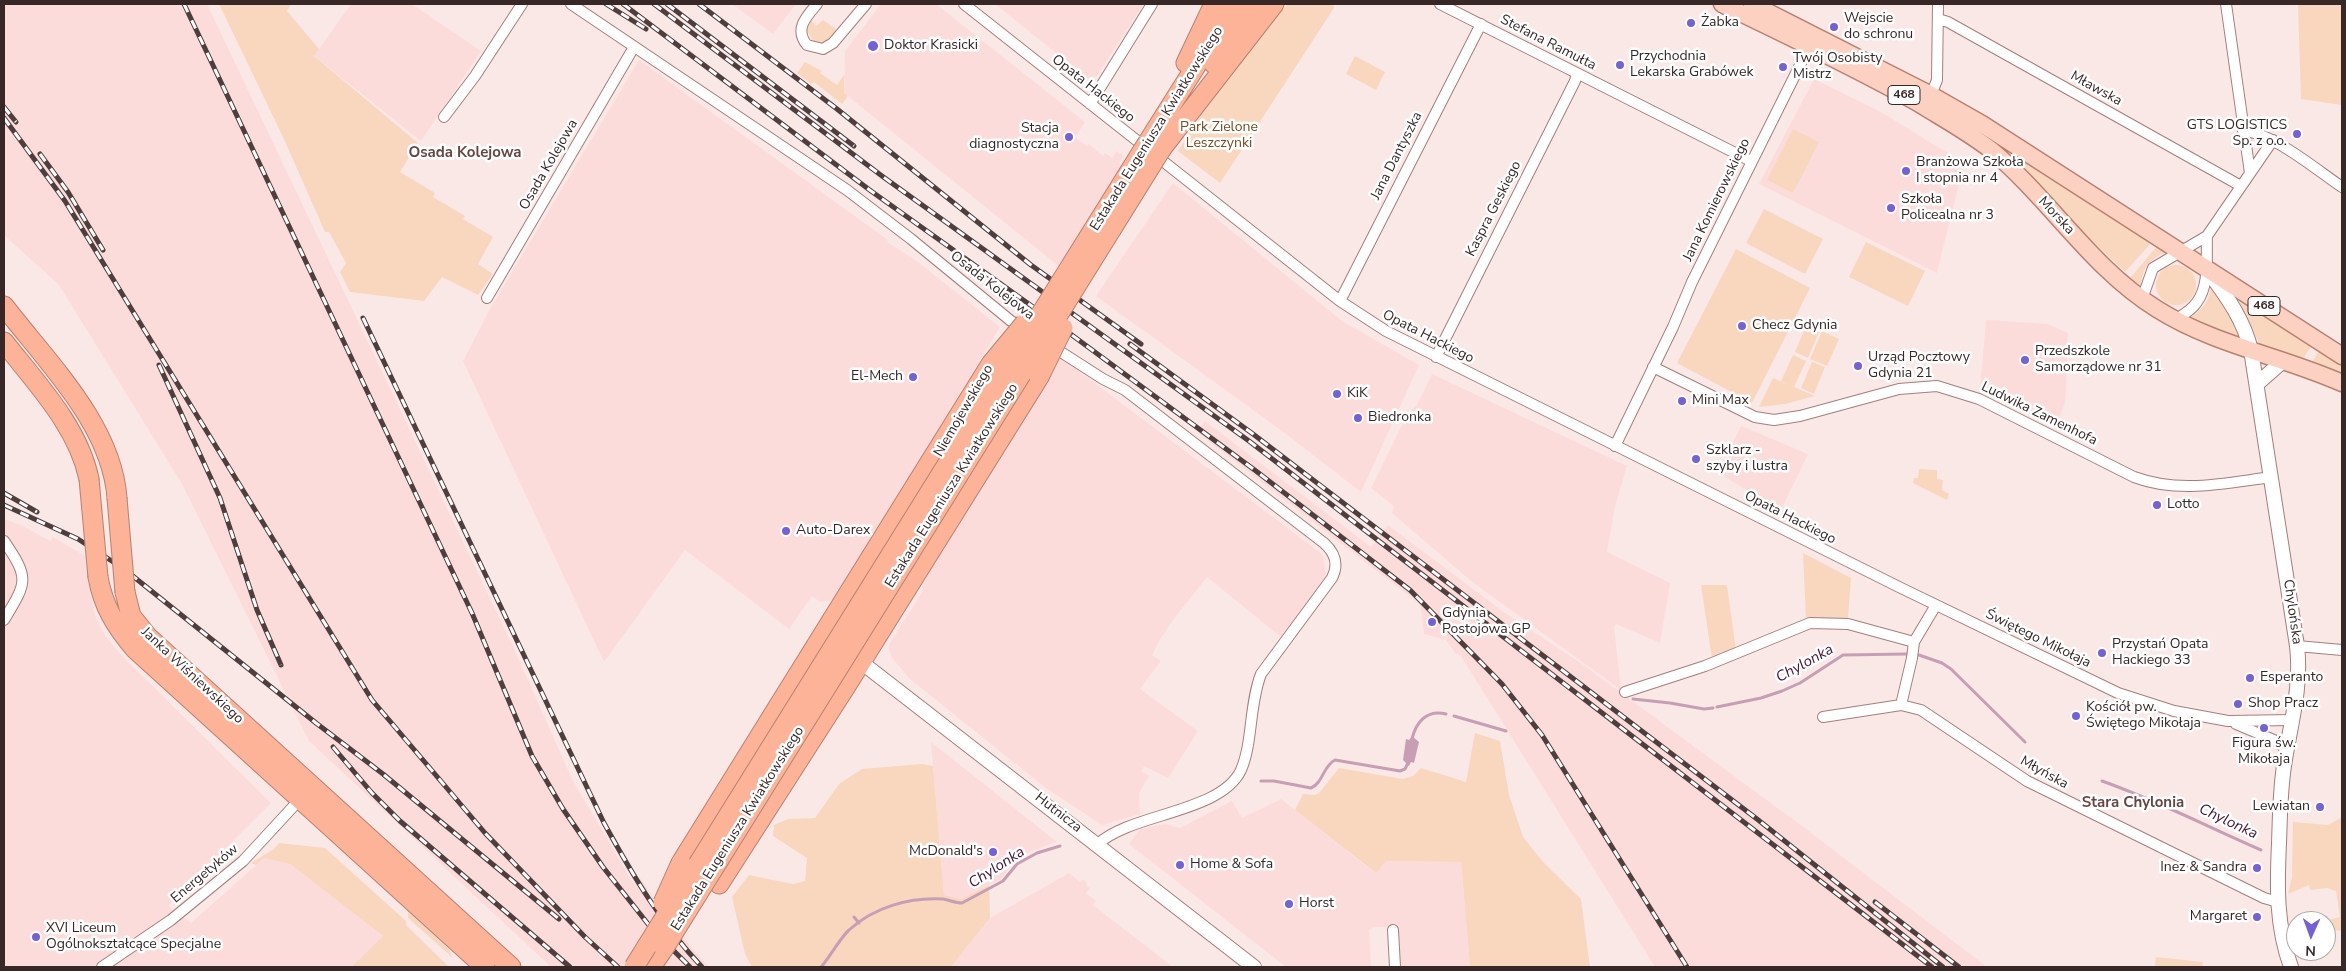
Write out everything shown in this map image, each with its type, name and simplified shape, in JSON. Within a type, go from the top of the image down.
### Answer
[{"type":"highway","points":[[1155,145],[1214,4]]},
{"type":"highway","name":"Estakada Eugeniusza Kwiatkowskiego","points":[[651,967],[1093,261],[1155,145],[1235,4]]},
{"type":"highway","name":"Estakada Eugeniusza Kwiatkowskiego","points":[[634,967],[1074,262],[1252,4]]},
{"type":"highway","points":[[1155,145],[1274,4]]},
{"type":"highway","points":[[664,948],[729,871],[1039,377],[1061,334],[1093,261]]},
{"type":"highway","points":[[634,967],[681,863],[991,364],[1074,262]]},
{"type":"highway","name":"Janka Wiśniewskiego","points":[[4,306],[93,423],[110,459],[117,498],[125,592],[131,616],[148,638],[479,962],[511,967]]},
{"type":"highway","name":"Janka Wiśniewskiego","points":[[4,342],[70,430],[81,453],[88,479],[98,576],[107,609],[116,626],[136,650],[306,793]]},
{"type":"main road","name":"Morska","points":[[1722,4],[1898,92],[1959,128],[1991,151],[2115,278],[2142,299],[2175,320],[2215,339],[2252,350],[2342,383]]},
{"type":"main road","name":"468","points":[[1752,4],[1931,95],[1982,124],[2342,356]]},
{"type":"street","points":[[444,117],[475,76],[522,4]]},
{"type":"street","name":"Osada Kolejowa","points":[[571,4],[847,190],[912,239],[1011,321],[1102,379],[1125,390],[1324,543],[1335,557],[1336,569],[1332,578],[1261,674],[1254,692],[1244,759],[1235,780],[1199,803],[1158,818],[1124,827],[1098,844]]},
{"type":"street","points":[[817,4],[803,20],[801,33],[807,45],[818,50],[829,48],[866,4]]},
{"type":"street","name":"Opata Hackiego","points":[[964,4],[1340,301],[1386,331],[1936,605]]},
{"type":"street","points":[[1090,104],[1152,4]]},
{"type":"street","name":"Stefana Ramułta","points":[[1440,4],[1751,161]]},
{"type":"street","points":[[1931,95],[1937,80],[1938,4]]},
{"type":"street","points":[[2226,4],[2250,174]]},
{"type":"street","name":"Mławska","points":[[1938,19],[1948,22],[2241,186]]},
{"type":"street","name":"Jana Dantyszka","points":[[1340,301],[1481,24]]},
{"type":"street","name":"Osada Kolejowa","points":[[487,298],[634,46]]},
{"type":"street","name":"Jana Komierowskiego","points":[[1653,367],[1751,161],[1809,47]]},
{"type":"street","name":"Kaspra Geskiego","points":[[1436,357],[1577,74]]},
{"type":"street","points":[[2243,131],[2260,134],[2273,140],[2342,187]]},
{"type":"street","points":[[2142,299],[2153,268],[2207,236],[2273,140]]},
{"type":"street","points":[[2175,320],[2197,302],[2201,296],[2207,269],[2207,236]]},
{"type":"street","name":"Chylońska","points":[[2207,269],[2233,306],[2246,330],[2252,350],[2297,646],[2298,688],[2281,786],[2278,902],[2281,934],[2291,967]]},
{"type":"street","name":"Niemojewskiego","points":[[840,607],[875,582],[995,390],[1014,346],[1036,336],[1036,360],[1008,398],[888,590],[879,632]]},
{"type":"street","points":[[2258,383],[2283,361]]},
{"type":"street","points":[[1615,446],[1653,367]]},
{"type":"street","name":"Ludwika Zamenhofa","points":[[1653,367],[1745,413],[1763,419],[1785,419],[1800,416],[1908,387],[1937,386],[1979,399],[2134,477],[2152,483],[2186,487],[2272,477]]},
{"type":"street","points":[[4,541],[14,555],[24,578],[20,594],[4,620]]},
{"type":"street","points":[[1901,705],[1914,642],[1936,605]]},
{"type":"street","name":"Świętego Mikołaja","points":[[1936,605],[2118,693],[2174,711],[2228,721],[2293,720]]},
{"type":"street","points":[[1625,692],[1705,666],[1810,623],[1848,624],[1914,642]]},
{"type":"street","name":"Hutnicza","points":[[823,635],[846,640],[855,649],[861,662],[1098,844],[1254,967]]},
{"type":"street","points":[[2297,646],[2342,650]]},
{"type":"street","name":"Młyńska","points":[[1823,717],[1901,705],[1921,710],[1988,755],[2053,795],[2264,898],[2278,902]]},
{"type":"street","name":"Świętego Mikołaja","points":[[2228,721],[2274,740],[2287,749]]},
{"type":"street","name":"Energetyków","points":[[102,967],[171,920],[244,862],[306,793]]},
{"type":"street","points":[[1393,930],[1395,967]]},
{"type":"shaded area","points":[[4,4],[207,4],[515,651],[572,779],[633,883],[641,879],[670,923],[709,967],[551,967],[309,741],[182,484],[59,285],[4,235]]},
{"type":"shaded area","points":[[351,4],[412,4],[481,51],[421,141],[314,56]]},
{"type":"shaded area","points":[[732,4],[796,4],[773,34]]},
{"type":"shaded area","points":[[881,4],[936,4],[1085,122],[1075,138],[1087,146],[1089,144],[1103,156],[1105,153],[1112,158],[1116,151],[1124,156],[1119,163],[1151,184],[1086,288],[844,93],[845,51]]},
{"type":"shaded area","points":[[995,4],[1144,4],[1096,77],[1087,78]]},
{"type":"shaded area","points":[[639,60],[888,240],[887,242],[914,259],[1000,327],[838,595],[832,600],[820,602],[812,596],[789,629],[685,550],[604,662],[463,361],[490,309]]},
{"type":"shaded area","points":[[1814,79],[1881,112],[1964,163],[1937,273],[1759,184]]},
{"type":"shaded area","points":[[1173,183],[1342,321],[1419,365],[1361,492],[1286,434],[1096,296]]},
{"type":"shaded area","name":"Przedszkole Samorządowe nr 31","points":[[1986,320],[2048,324],[2068,333],[2065,402],[2058,422],[1980,389]]},
{"type":"shaded area","points":[[1060,357],[1323,555],[1326,577],[1281,637],[1207,577],[1159,641],[1152,655],[1161,661],[1140,689],[1198,731],[1168,778],[1144,766],[1141,771],[1149,776],[1139,793],[1140,814],[1102,825],[1046,788],[910,679],[892,658],[889,649],[890,643],[921,594],[930,567]]},
{"type":"shaded area","points":[[1432,374],[1627,466],[1615,506],[1607,552],[1670,583],[1660,643],[1616,624],[1614,627],[1621,690],[1471,581],[1392,513],[1394,506],[1371,488],[1407,415],[1417,405]]},
{"type":"shaded area","points":[[1205,421],[1371,547],[1388,525],[1501,610],[1582,664],[1806,829],[1987,967],[1655,967],[1461,656],[1456,654],[1446,640],[1424,634],[1421,607],[1417,602],[1197,432]]},
{"type":"shaded area","points":[[1741,426],[1808,454],[1781,510],[1718,473]]},
{"type":"shaded area","points":[[4,519],[21,525],[50,541],[53,537],[85,556],[90,594],[96,618],[106,637],[125,659],[271,803],[168,906],[191,923],[264,858],[290,864],[383,936],[351,967],[4,967]]},
{"type":"shaded area","points":[[1412,736],[1419,742],[1414,763],[1411,762],[1409,766],[1403,760],[1406,739],[1409,740]]},
{"type":"shaded area","points":[[931,742],[1057,842],[1029,852],[1011,865],[1001,879],[961,899],[944,895]]},
{"type":"shaded area","points":[[1281,799],[1375,873],[1385,861],[1461,862],[1470,967],[1399,967],[1396,927],[1373,927],[1369,930],[1371,967],[1286,967],[1129,844],[1140,829],[1166,824],[1180,828],[1232,801],[1242,818]]},
{"type":"shaded area","points":[[1069,873],[1080,882],[1083,879],[1087,883],[1086,885],[1090,888],[1086,893],[1096,901],[1093,905],[1173,967],[951,967],[990,918]]},
{"type":"green space","points":[[219,4],[291,4],[287,11],[319,49],[314,56],[418,143],[400,172],[435,193],[433,197],[465,216],[463,219],[493,237],[478,264],[493,274],[478,295],[442,277],[424,301],[350,292],[340,272],[346,263],[329,232],[325,232],[283,137]]},
{"type":"green space","name":"Park Zielone Leszczynki","points":[[1287,4],[1333,4],[1334,8],[1220,183],[1178,151],[1206,107]]},
{"type":"green space","points":[[2298,4],[2342,4],[2342,105],[2301,99]]},
{"type":"green space","points":[[810,19],[816,26],[823,20],[837,30],[833,38],[822,44],[813,41],[806,29]]},
{"type":"green space","points":[[1355,56],[1385,72],[1376,90],[1346,74]]},
{"type":"green space","points":[[805,62],[822,71],[820,73],[837,85],[844,75],[844,93],[848,96],[842,104],[814,82],[811,84],[797,73]]},
{"type":"green space","points":[[1966,121],[2152,242],[2125,272]]},
{"type":"green space","points":[[1793,129],[1819,142],[1793,193],[1767,180]]},
{"type":"green space","points":[[1764,209],[1823,239],[1805,274],[1746,243]]},
{"type":"green space","points":[[1866,242],[1925,271],[1908,306],[1849,277]]},
{"type":"green space","points":[[2158,245],[2168,252],[2148,264],[2141,280],[2141,286],[2130,278]]},
{"type":"green space","points":[[1736,249],[1810,288],[1752,403],[1677,363]]},
{"type":"green space","points":[[2172,265],[2180,265],[2187,268],[2193,274],[2196,285],[2193,296],[2187,302],[2180,305],[2172,305],[2165,302],[2159,296],[2156,289],[2156,281],[2159,274],[2165,268]]},
{"type":"green space","points":[[2211,284],[2247,344],[2187,318],[2197,313],[2207,301]]},
{"type":"green space","points":[[2239,301],[2313,344],[2302,360],[2261,347]]},
{"type":"green space","points":[[1806,326],[1819,332],[1808,358],[1795,352]]},
{"type":"green space","points":[[1822,331],[1839,339],[1827,366],[1810,359]]},
{"type":"green space","points":[[2320,349],[2342,363],[2342,376],[2311,364]]},
{"type":"green space","points":[[1793,355],[1806,361],[1794,387],[1815,396],[1785,404],[1759,407],[1773,378],[1792,386],[1781,381]]},
{"type":"green space","points":[[1812,362],[1825,367],[1814,394],[1801,388]]},
{"type":"green space","points":[[1919,469],[1937,470],[1937,479],[1943,480],[1942,490],[1949,494],[1947,500],[1913,483],[1914,478],[1918,478]]},
{"type":"green space","points":[[1803,553],[1851,578],[1848,619],[1813,617],[1806,620]]},
{"type":"green space","points":[[1701,585],[1727,585],[1736,650],[1712,659]]},
{"type":"green space","points":[[1475,733],[1500,741],[1509,795],[1523,837],[1544,863],[1581,899],[1590,967],[1470,967],[1461,862],[1386,861],[1376,873],[1295,810],[1303,794],[1315,795],[1319,793],[1339,768],[1403,779],[1413,776],[1421,768],[1466,782]]},
{"type":"green space","points":[[922,764],[933,766],[944,895],[961,899],[989,885],[990,918],[951,967],[752,967],[745,954],[732,897],[749,875],[793,884],[805,881],[807,858],[773,836],[774,825],[788,819],[815,818],[839,784],[862,769]]},
{"type":"green space","points":[[2342,817],[2342,931],[2336,930],[2336,918],[2340,917],[2336,891],[2327,888],[2310,890],[2309,885],[2288,894],[2292,877],[2293,822],[2328,825]]},
{"type":"green space","points":[[279,843],[325,848],[406,921],[406,925],[449,967],[351,967],[383,936],[290,864],[264,858],[256,865],[251,863],[274,849]]},
{"type":"green space","points":[[408,910],[449,949],[453,958],[408,918]]},
{"type":"green space","points":[[2156,957],[2203,962],[2202,967],[2155,967]]},
{"type":"waterway","name":"Chylonka","points":[[1717,707],[1761,698],[1782,691],[1800,683],[1843,655],[1906,654]]},
{"type":"waterway","name":"Chylonka","points":[[1919,655],[1942,663],[1951,669],[2025,742]]},
{"type":"waterway","name":"Chylonka","points":[[1633,699],[1704,709],[1713,708]]},
{"type":"waterway","name":"Chylonka","points":[[1412,739],[1416,727],[1423,718],[1433,713],[1446,714]]},
{"type":"waterway","name":"Chylonka","points":[[1454,716],[1506,731]]},
{"type":"waterway","name":"Chylonka","points":[[1261,781],[1274,781],[1311,788],[1315,786],[1328,766],[1335,760],[1400,771],[1405,769],[1408,763]]},
{"type":"waterway","name":"Chylonka","points":[[2102,781],[2162,805],[2261,850]]},
{"type":"waterway","name":"Chylonka","points":[[821,967],[846,933],[870,915],[893,905],[918,900],[943,899],[962,903],[1003,881],[1017,864],[1037,853],[1060,846]]},
{"type":"waterway","name":"Chylonka","points":[[854,917],[859,923]]},
{"type":"railway","points":[[184,4],[472,613],[532,756],[563,809],[603,867],[652,929],[690,967]]},
{"type":"railway","points":[[606,4],[646,29]]},
{"type":"railway","points":[[623,4],[871,191],[1061,327],[1256,471],[1410,590],[1502,684],[1542,735],[1687,967]]},
{"type":"railway","points":[[654,4],[882,176],[1249,441],[1932,967]]},
{"type":"railway","points":[[667,4],[854,146]]},
{"type":"railway","points":[[699,4],[837,109],[1031,265],[1141,344]]},
{"type":"railway","points":[[4,107],[16,122]]},
{"type":"railway","points":[[4,118],[65,201],[372,700],[485,833],[585,937],[618,967]]},
{"type":"railway","points":[[40,154],[68,192],[103,250]]},
{"type":"railway","points":[[363,318],[604,823],[661,916],[687,951],[702,967]]},
{"type":"railway","points":[[1130,344],[1253,434],[1757,819],[1943,967]]},
{"type":"railway","points":[[159,365],[220,498],[257,610],[281,665]]},
{"type":"railway","points":[[4,493],[37,512]]},
{"type":"railway","points":[[4,505],[78,539],[124,569],[316,723],[383,774],[559,919]]},
{"type":"railway","points":[[333,747],[372,793],[400,821],[570,967]]},
{"type":"railway","points":[[1875,902],[1959,967]]},
{"type":"place","name":"Żabka","points":[[1691,23]]},
{"type":"place","name":"Wejscie do schronu","points":[[1834,27]]},
{"type":"place","name":"Doktor Krasicki","points":[[873,46]]},
{"type":"place","name":"Przychodnia Lekarska Grabówek","points":[[1620,65]]},
{"type":"place","name":"Twój Osobisty Mistrz","points":[[1783,67]]},
{"type":"place","name":"GTS LOGISTICS Sp. z o.o.","points":[[2297,134]]},
{"type":"place","name":"Stacja diagnostyczna","points":[[1069,137]]},
{"type":"place","name":"Branżowa Szkoła I stopnia nr 4","points":[[1906,171]]},
{"type":"place","name":"Szkoła Policealna nr 3","points":[[1891,208]]},
{"type":"place","name":"Checz Gdynia","points":[[1742,326]]},
{"type":"place","name":"Przedszkole Samorządowe nr 31","points":[[2025,360]]},
{"type":"place","name":"Urząd Pocztowy Gdynia 21","points":[[1858,366]]},
{"type":"place","name":"El-Mech","points":[[913,377]]},
{"type":"place","name":"KiK","points":[[1337,394]]},
{"type":"place","name":"Mini Max","points":[[1682,401]]},
{"type":"place","name":"Biedronka","points":[[1358,418]]},
{"type":"place","name":"Szklarz - szyby i lustra","points":[[1696,459]]},
{"type":"place","name":"Lotto","points":[[2157,505]]},
{"type":"place","name":"Auto-Darex","points":[[786,531]]},
{"type":"place","name":"Gdynia Postojowa GP","points":[[1432,622]]},
{"type":"place","name":"Przystań Opata Hackiego 33","points":[[2102,653]]},
{"type":"place","name":"Esperanto","points":[[2250,678]]},
{"type":"place","name":"Shop Pracz","points":[[2238,704]]},
{"type":"place","name":"Kościół pw. Świętego Mikołaja","points":[[2076,716]]},
{"type":"place","name":"Figura św. Mikołaja","points":[[2264,728]]},
{"type":"place","name":"Lewiatan","points":[[2320,807]]},
{"type":"place","name":"McDonald's","points":[[993,852]]},
{"type":"place","name":"Home & Sofa","points":[[1180,865]]},
{"type":"place","name":"Inez & Sandra","points":[[2257,868]]},
{"type":"place","name":"Horst","points":[[1289,904]]},
{"type":"place","name":"Margaret","points":[[2257,917]]},
{"type":"place","name":"XVI Liceum Ogólnokształcące Specjalne","points":[[36,937]]},
{"type":"district","name":"Osada Kolejowa","points":[[465,153]]},
{"type":"district","name":"Stara Chylonia","points":[[2133,803]]}]
